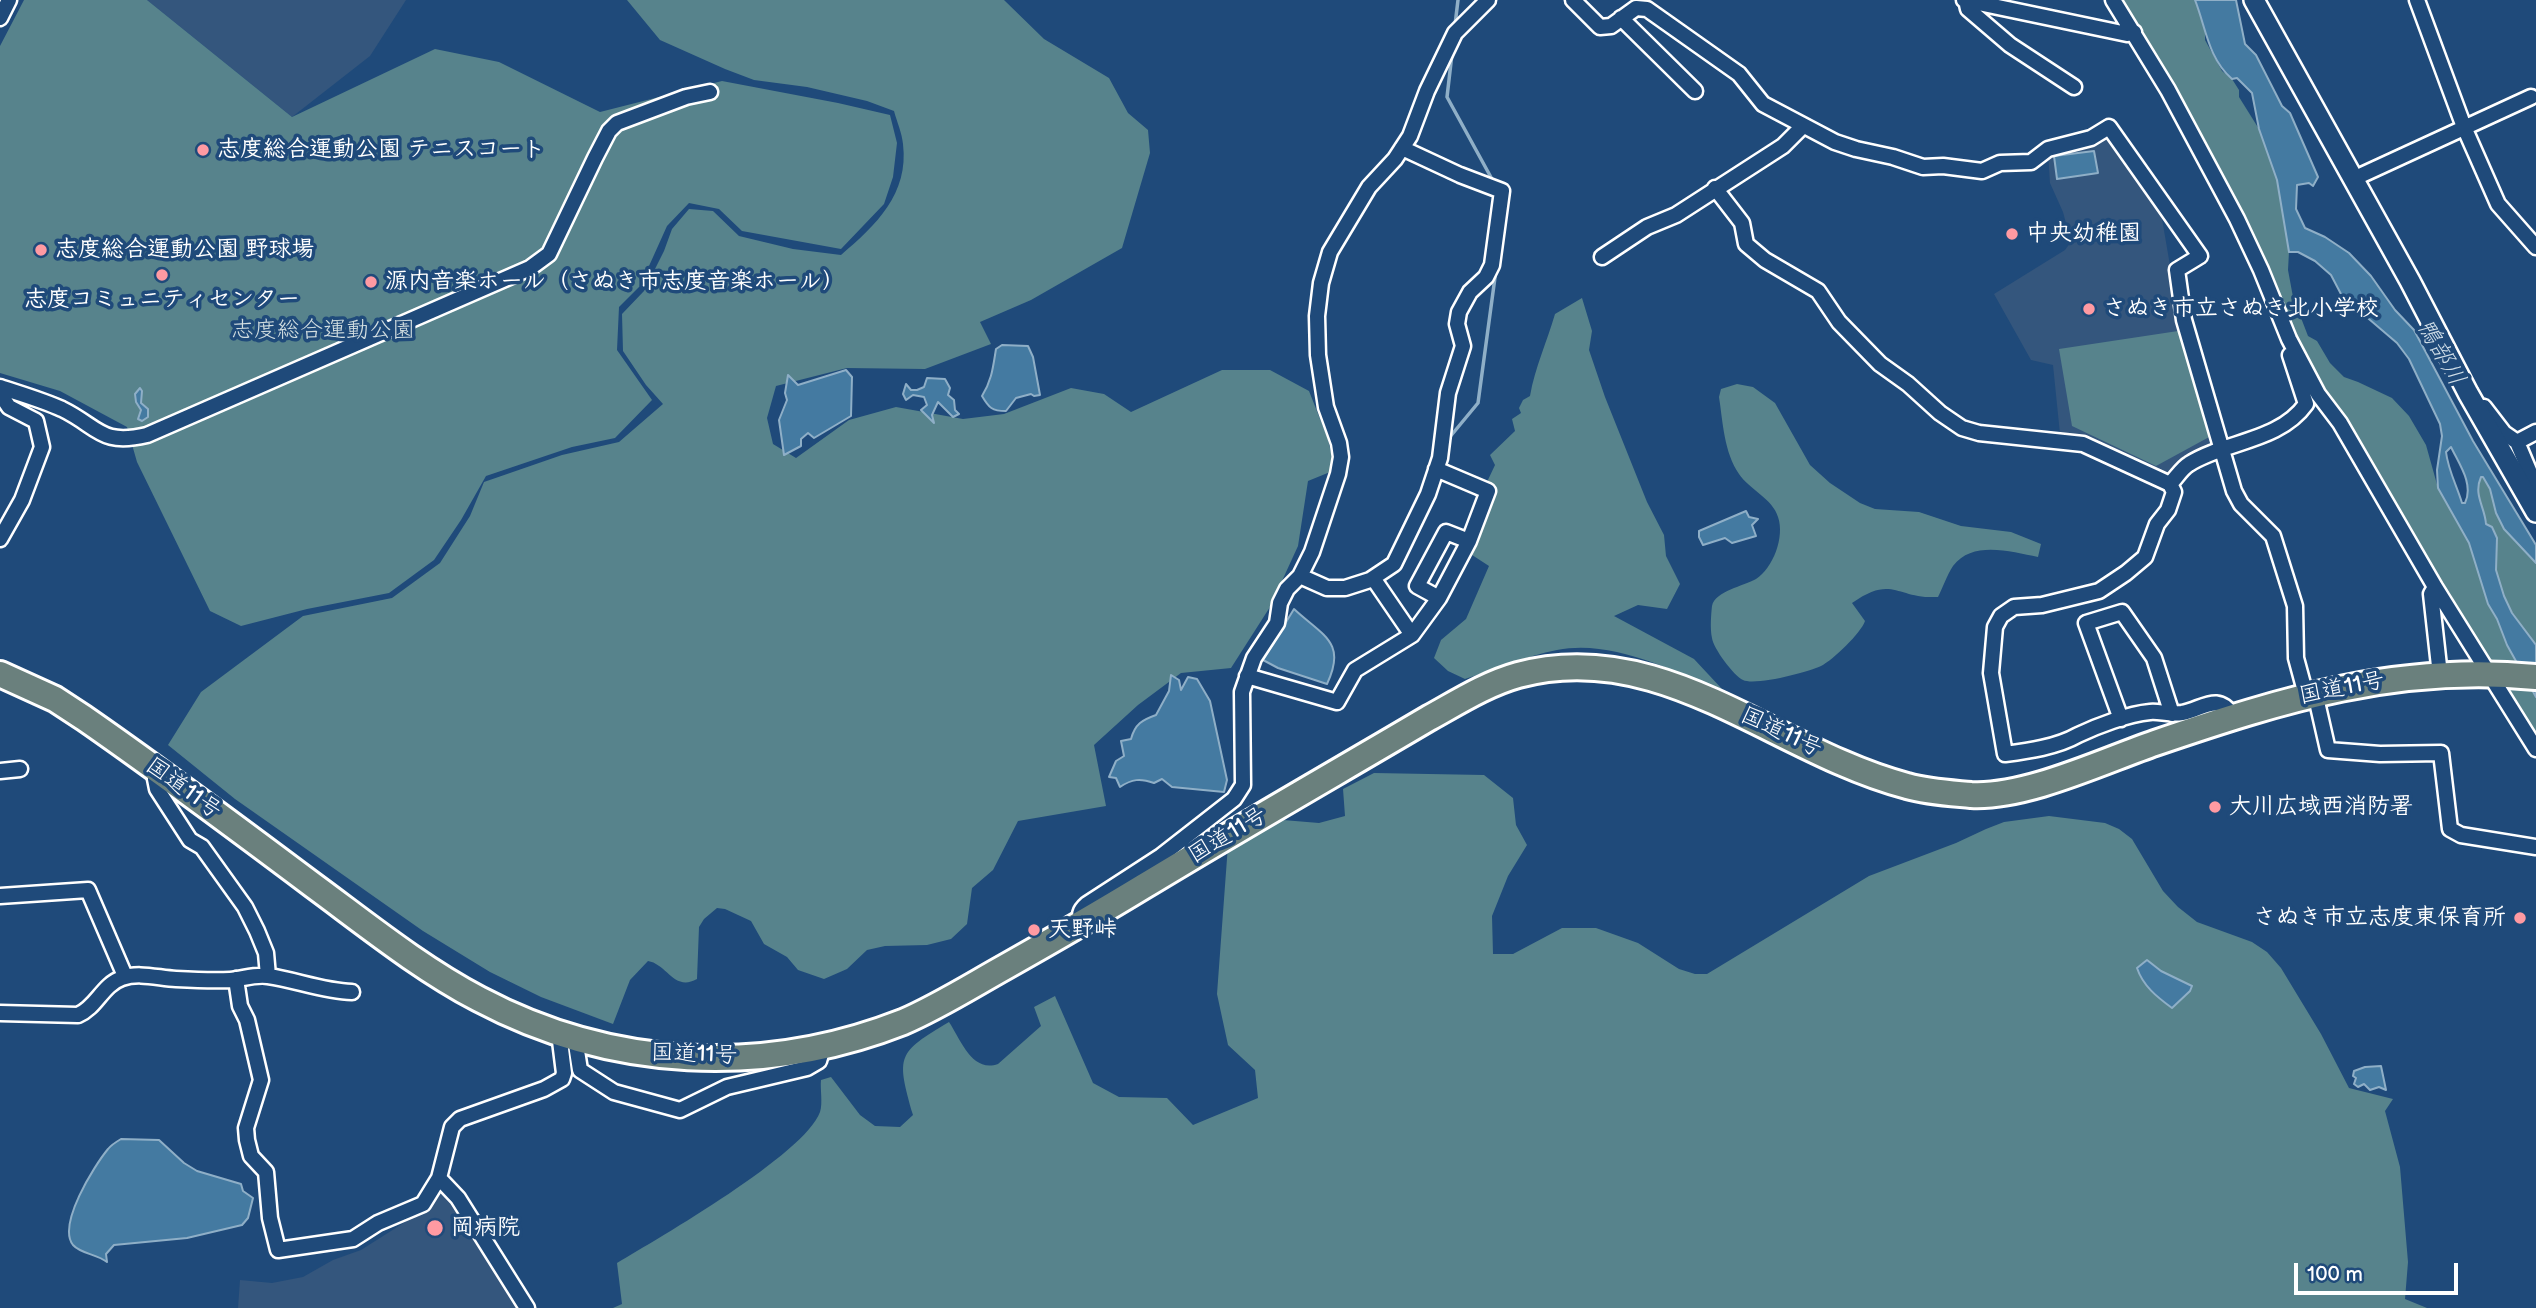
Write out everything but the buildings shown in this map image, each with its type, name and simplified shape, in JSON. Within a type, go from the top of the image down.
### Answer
[{"type":"highway","name":"国道11号","points":[[0,674],[55,699],[160,771],[434,972],[500,1009],[567,1036],[611,1048],[675,1058],[770,1055],[823,1046],[905,1021],[1082,924],[1429,718],[1484,688],[1530,673],[1581,667],[1615,668],[1654,677],[1692,691],[1851,767],[1907,786],[1941,793],[1976,795],[2010,791],[2046,782],[2233,716],[2311,694],[2407,677],[2493,673],[2536,677]]},
{"type":"street","points":[[0,18],[9,0]]},
{"type":"street","points":[[1082,924],[1080,910],[1161,856],[1234,799],[1243,785],[1242,692],[1254,658],[1278,623],[1280,603],[1287,589],[1300,576],[1312,552],[1341,457],[1339,443],[1326,407],[1318,355],[1317,316],[1321,283],[1330,252],[1369,187],[1410,136],[1431,80],[1455,33],[1488,0]]},
{"type":"street","points":[[1573,0],[1601,27],[1611,26],[1636,8],[1647,9],[1739,74],[1763,104],[1803,126],[1856,149],[1923,167],[1943,166],[1982,171],[2000,163],[2031,162],[2048,149],[2091,138],[2109,127],[2200,256],[2177,270],[2183,320],[2234,491],[2241,504],[2273,536],[2282,560],[2295,606],[2295,646],[2328,750],[2380,754],[2441,753],[2450,829],[2461,835],[2536,846]]},
{"type":"street","points":[[1965,0],[2127,34],[2134,32]]},
{"type":"street","points":[[1965,0],[1968,9],[2002,38],[2074,87]]},
{"type":"street","points":[[2113,0],[2168,90],[2237,219],[2289,339],[2318,394],[2340,424],[2435,587],[2493,673],[2536,749]]},
{"type":"street","points":[[2254,0],[2468,393],[2536,512]]},
{"type":"street","points":[[2417,0],[2464,127],[2498,204],[2536,247]]},
{"type":"street","points":[[1621,18],[1695,91]]},
{"type":"street","points":[[0,387],[57,407],[111,439],[147,435],[530,268],[549,254],[609,131],[617,123],[686,97],[710,92]]},
{"type":"street","points":[[2353,179],[2531,97]]},
{"type":"street","points":[[1602,257],[1647,227],[1675,215],[1783,146],[1803,126]]},
{"type":"street","points":[[1300,576],[1327,588],[1345,587],[1373,578],[1394,564],[1428,494],[1440,458],[1448,393],[1463,346],[1457,324],[1459,312],[1470,292],[1486,277],[1492,265],[1502,191],[1402,148]]},
{"type":"street","points":[[1715,188],[1742,223],[1746,244],[1765,260],[1818,291],[1839,322],[1880,364],[1962,428],[1979,433],[2083,444],[2170,484],[2174,492],[2168,510],[2157,524],[2144,557],[2126,573],[2099,591],[2042,605],[2014,607],[2001,616],[1995,627],[1992,673],[2005,754],[2029,751],[2121,719],[2151,712],[2172,714],[2222,703],[2233,716]]},
{"type":"street","points":[[2170,484],[2188,464],[2267,433],[2300,412],[2306,404],[2289,354],[2289,339]]},
{"type":"street","points":[[2468,393],[2476,397],[2504,433],[2517,442],[2536,487]]},
{"type":"street","points":[[0,394],[9,407],[36,421],[42,447],[22,500],[0,539]]},
{"type":"street","points":[[2517,442],[2536,432]]},
{"type":"street","points":[[1248,676],[1337,702],[1355,670],[1412,635],[1438,598],[1469,541],[1488,491],[1436,469]]},
{"type":"street","points":[[1438,598],[1417,586],[1446,531],[1469,541]]},
{"type":"street","points":[[1373,578],[1412,635]]},
{"type":"street","points":[[2435,587],[2431,594],[2440,675]]},
{"type":"street","points":[[2121,719],[2086,623],[2122,612],[2154,658],[2172,714]]},
{"type":"street","points":[[0,771],[20,769]]},
{"type":"street","points":[[160,771],[155,779],[157,789],[190,840],[202,847],[245,907],[266,953],[268,976]]},
{"type":"street","points":[[0,896],[88,890],[125,976]]},
{"type":"street","points":[[0,1013],[78,1015],[87,1011],[102,990],[125,976],[236,979],[268,976],[319,989],[352,992]]},
{"type":"street","points":[[236,979],[240,1006],[247,1020],[261,1080],[246,1128],[247,1140],[251,1156],[266,1172],[278,1250],[353,1239],[378,1223],[423,1204],[439,1178],[452,1127],[460,1119],[544,1089],[562,1079],[565,1073],[567,1036]]},
{"type":"street","points":[[567,1036],[580,1070],[614,1093],[680,1110],[727,1087],[807,1068],[819,1061],[823,1046]]},
{"type":"street","points":[[439,1178],[458,1198],[527,1308]]},
{"type":"shaded area","points":[[147,0],[406,0],[370,56],[292,117]]},
{"type":"shaded area","points":[[2195,0],[2236,0],[2245,44],[2256,55],[2282,106],[2290,113],[2318,177],[2313,186],[2309,183],[2297,185],[2296,209],[2305,228],[2349,253],[2414,330],[2473,441],[2536,545],[2536,563],[2504,529],[2496,513],[2490,489],[2481,477],[2478,490],[2486,524],[2492,527],[2497,538],[2496,570],[2504,596],[2512,613],[2536,645],[2536,697],[2488,604],[2469,543],[2438,488],[2437,470],[2442,436],[2440,424],[2409,359],[2397,343],[2342,296],[2331,275],[2315,261],[2298,252],[2289,252],[2277,180],[2259,129],[2252,93],[2237,78],[2232,79],[2218,62]],"holes":[[[2451,447],[2467,481],[2465,503],[2462,503],[2451,472],[2446,452]]]},
{"type":"shaded area","name":"さぬき市立さぬき北小学校","points":[[2109,134],[2160,207],[2180,324],[2216,446],[2169,479],[2060,434],[2053,365],[2031,360],[1994,294],[2065,250],[2071,242],[2063,212],[2050,183],[2048,152]]},
{"type":"shaded area","points":[[2094,151],[2098,173],[2057,179],[2054,156]]},
{"type":"shaded area","points":[[1002,345],[1028,346],[1033,357],[1040,395],[1031,394],[1016,398],[1006,411],[991,408],[982,396],[990,379],[996,349]]},
{"type":"shaded area","points":[[846,370],[852,377],[851,416],[814,438],[808,433],[801,439],[801,446],[784,455],[779,420],[787,400],[785,393],[788,375],[798,385]]},
{"type":"shaded area","points":[[927,378],[945,379],[950,388],[948,395],[954,400],[955,410],[959,414],[953,417],[938,402],[932,415],[934,423],[921,410],[927,405],[924,397],[913,395],[906,400],[903,394],[906,384],[911,390],[917,390],[924,387]]},
{"type":"shaded area","points":[[140,388],[141,403],[148,409],[148,417],[142,421],[138,419],[141,410],[135,394]]},
{"type":"shaded area","points":[[1746,511],[1749,517],[1758,519],[1752,525],[1756,536],[1732,543],[1725,538],[1703,545],[1699,531]]},
{"type":"shaded area","points":[[1294,609],[1329,641],[1333,649],[1333,670],[1327,684],[1278,668],[1263,660]]},
{"type":"shaded area","points":[[1171,675],[1179,680],[1181,690],[1188,677],[1197,679],[1210,701],[1227,780],[1224,792],[1172,787],[1162,779],[1154,783],[1136,780],[1120,787],[1116,778],[1109,777],[1116,761],[1124,756],[1121,741],[1131,739],[1140,723],[1156,715],[1169,691]]},
{"type":"shaded area","points":[[2147,960],[2161,971],[2192,986],[2172,1008],[2151,991],[2143,980],[2137,968]]},
{"type":"shaded area","points":[[2381,1066],[2386,1090],[2379,1087],[2370,1090],[2364,1084],[2358,1087],[2354,1084],[2354,1071]]},
{"type":"shaded area","points":[[121,1139],[159,1140],[197,1171],[241,1184],[243,1191],[253,1198],[248,1218],[242,1225],[187,1238],[114,1245],[106,1254],[107,1262],[76,1248],[69,1236],[73,1210],[102,1157]]},
{"type":"shaded area","name":"岡病院","points":[[446,1187],[523,1308],[238,1308],[240,1280],[272,1283],[303,1277],[333,1260],[361,1250],[432,1205],[437,1191]]},
{"type":"green space","name":"志度総合運動公園","points":[[24,0],[147,0],[292,117],[435,49],[499,62],[600,112],[722,81],[838,103],[890,115],[897,143],[893,177],[884,204],[841,249],[742,231],[719,209],[689,203],[667,226],[640,286],[619,307],[617,350],[652,400],[615,438],[572,447],[486,476],[434,560],[389,593],[307,609],[241,626],[210,611],[137,462],[127,427],[60,391],[0,373],[0,46]]},
{"type":"green space","points":[[627,0],[1004,0],[1044,39],[1109,78],[1128,113],[1148,130],[1150,153],[1122,248],[1031,300],[980,322],[991,344],[925,369],[847,368],[776,386],[767,418],[773,444],[796,458],[849,420],[896,407],[963,419],[1004,414],[1071,388],[1104,394],[1131,412],[1222,370],[1270,370],[1309,391],[1328,439],[1335,470],[1308,481],[1298,546],[1270,607],[1231,668],[1181,673],[1138,705],[1094,745],[1106,806],[1018,821],[993,870],[972,888],[967,924],[951,939],[927,945],[885,946],[867,950],[847,969],[824,979],[798,970],[787,957],[764,944],[751,921],[717,908],[699,927],[697,979],[689,982],[676,980],[655,963],[648,961],[630,980],[613,1024],[541,997],[490,972],[423,931],[235,799],[168,745],[201,692],[303,616],[392,598],[440,563],[470,516],[484,482],[562,455],[619,442],[663,404],[646,385],[623,351],[622,314],[644,291],[672,229],[689,209],[713,211],[739,236],[793,249],[841,255],[878,220],[887,207],[901,178],[903,162],[902,140],[894,111],[867,101],[807,87],[754,80],[725,69],[660,40]]},
{"type":"green space","points":[[2120,0],[2195,0],[2205,27],[2205,40],[2222,71],[2232,79],[2239,90],[2239,97],[2259,129],[2277,180],[2289,252],[2288,270],[2293,297],[2308,336],[2317,341],[2330,363],[2344,377],[2392,398],[2409,416],[2426,445],[2438,488],[2469,543],[2488,604],[2536,698],[2536,734],[2488,660],[2448,590],[2443,592],[2322,392]]},
{"type":"green space","points":[[1582,298],[1592,331],[1589,350],[1605,397],[1647,502],[1664,535],[1666,556],[1680,584],[1667,609],[1638,605],[1614,616],[1694,659],[1722,689],[1641,659],[1599,649],[1557,650],[1465,679],[1448,671],[1434,658],[1441,640],[1466,619],[1489,566],[1469,553],[1495,491],[1487,482],[1495,465],[1490,455],[1515,431],[1512,419],[1521,413],[1519,408],[1523,400],[1530,396],[1555,314]]},
{"type":"green space","points":[[2178,331],[2211,436],[2156,466],[2072,426],[2059,349]]},
{"type":"green space","points":[[1737,384],[1753,387],[1775,403],[1810,465],[1830,483],[1860,503],[1875,509],[1919,512],[1961,526],[2011,532],[2041,544],[2038,557],[1982,550],[1961,558],[1953,566],[1938,597],[1924,597],[1886,589],[1866,594],[1852,603],[1865,621],[1846,646],[1826,663],[1815,669],[1782,678],[1743,680],[1730,668],[1713,643],[1712,606],[1718,596],[1756,579],[1768,567],[1779,543],[1780,525],[1771,505],[1739,474],[1727,447],[1719,397],[1721,389]]},
{"type":"green space","points":[[2481,477],[2490,489],[2496,513],[2504,529],[2536,563],[2536,645],[2512,614],[2500,587],[2496,567],[2497,538],[2484,517],[2479,501]]},
{"type":"green space","points":[[1374,773],[1484,775],[1513,798],[1516,825],[1527,845],[1508,876],[1492,916],[1493,954],[1513,954],[1562,928],[1596,928],[1638,943],[1679,969],[1695,974],[1707,974],[1869,876],[2004,822],[2049,816],[2105,823],[2119,829],[2132,839],[2163,891],[2178,907],[2197,922],[2252,942],[2267,952],[2281,968],[2321,1034],[2349,1088],[2393,1099],[2385,1111],[2400,1167],[2408,1262],[2405,1299],[2427,1308],[613,1308],[622,1304],[617,1263],[729,1194],[788,1150],[809,1130],[820,1112],[821,1080],[831,1077],[860,1115],[875,1126],[900,1127],[913,1115],[904,1080],[905,1058],[919,1041],[949,1022],[974,1059],[989,1066],[998,1064],[1041,1026],[1034,1007],[1055,996],[1093,1083],[1119,1097],[1167,1098],[1193,1125],[1258,1098],[1255,1070],[1228,1045],[1217,994],[1228,845],[1271,819],[1319,823],[1345,816],[1343,789]]},
{"type":"waterway","points":[[1455,25],[1458,0]]},
{"type":"waterway","points":[[1452,54],[1447,97],[1493,181]]},
{"type":"waterway","points":[[1449,438],[1478,403],[1496,270]]},
{"type":"place","name":"志度総合運動公園 テニスコート","points":[[203,150]]},
{"type":"place","name":"中央幼稚園","points":[[2012,234]]},
{"type":"place","name":"志度総合運動公園 野球場","points":[[41,250]]},
{"type":"place","name":"志度コミュニティセンター","points":[[162,275]]},
{"type":"place","name":"源内音楽ホール（さぬき市志度音楽ホール）","points":[[371,282]]},
{"type":"place","name":"さぬき市立さぬき北小学校","points":[[2089,309]]},
{"type":"place","name":"大川広域西消防署","points":[[2215,807]]},
{"type":"place","name":"さぬき市立志度東保育所","points":[[2520,918]]},
{"type":"place","name":"天野峠","points":[[1034,930]]},
{"type":"place","name":"岡病院","points":[[435,1228]]},
{"type":"water label","name":"鴨部川","points":[[2440,353]]}]
